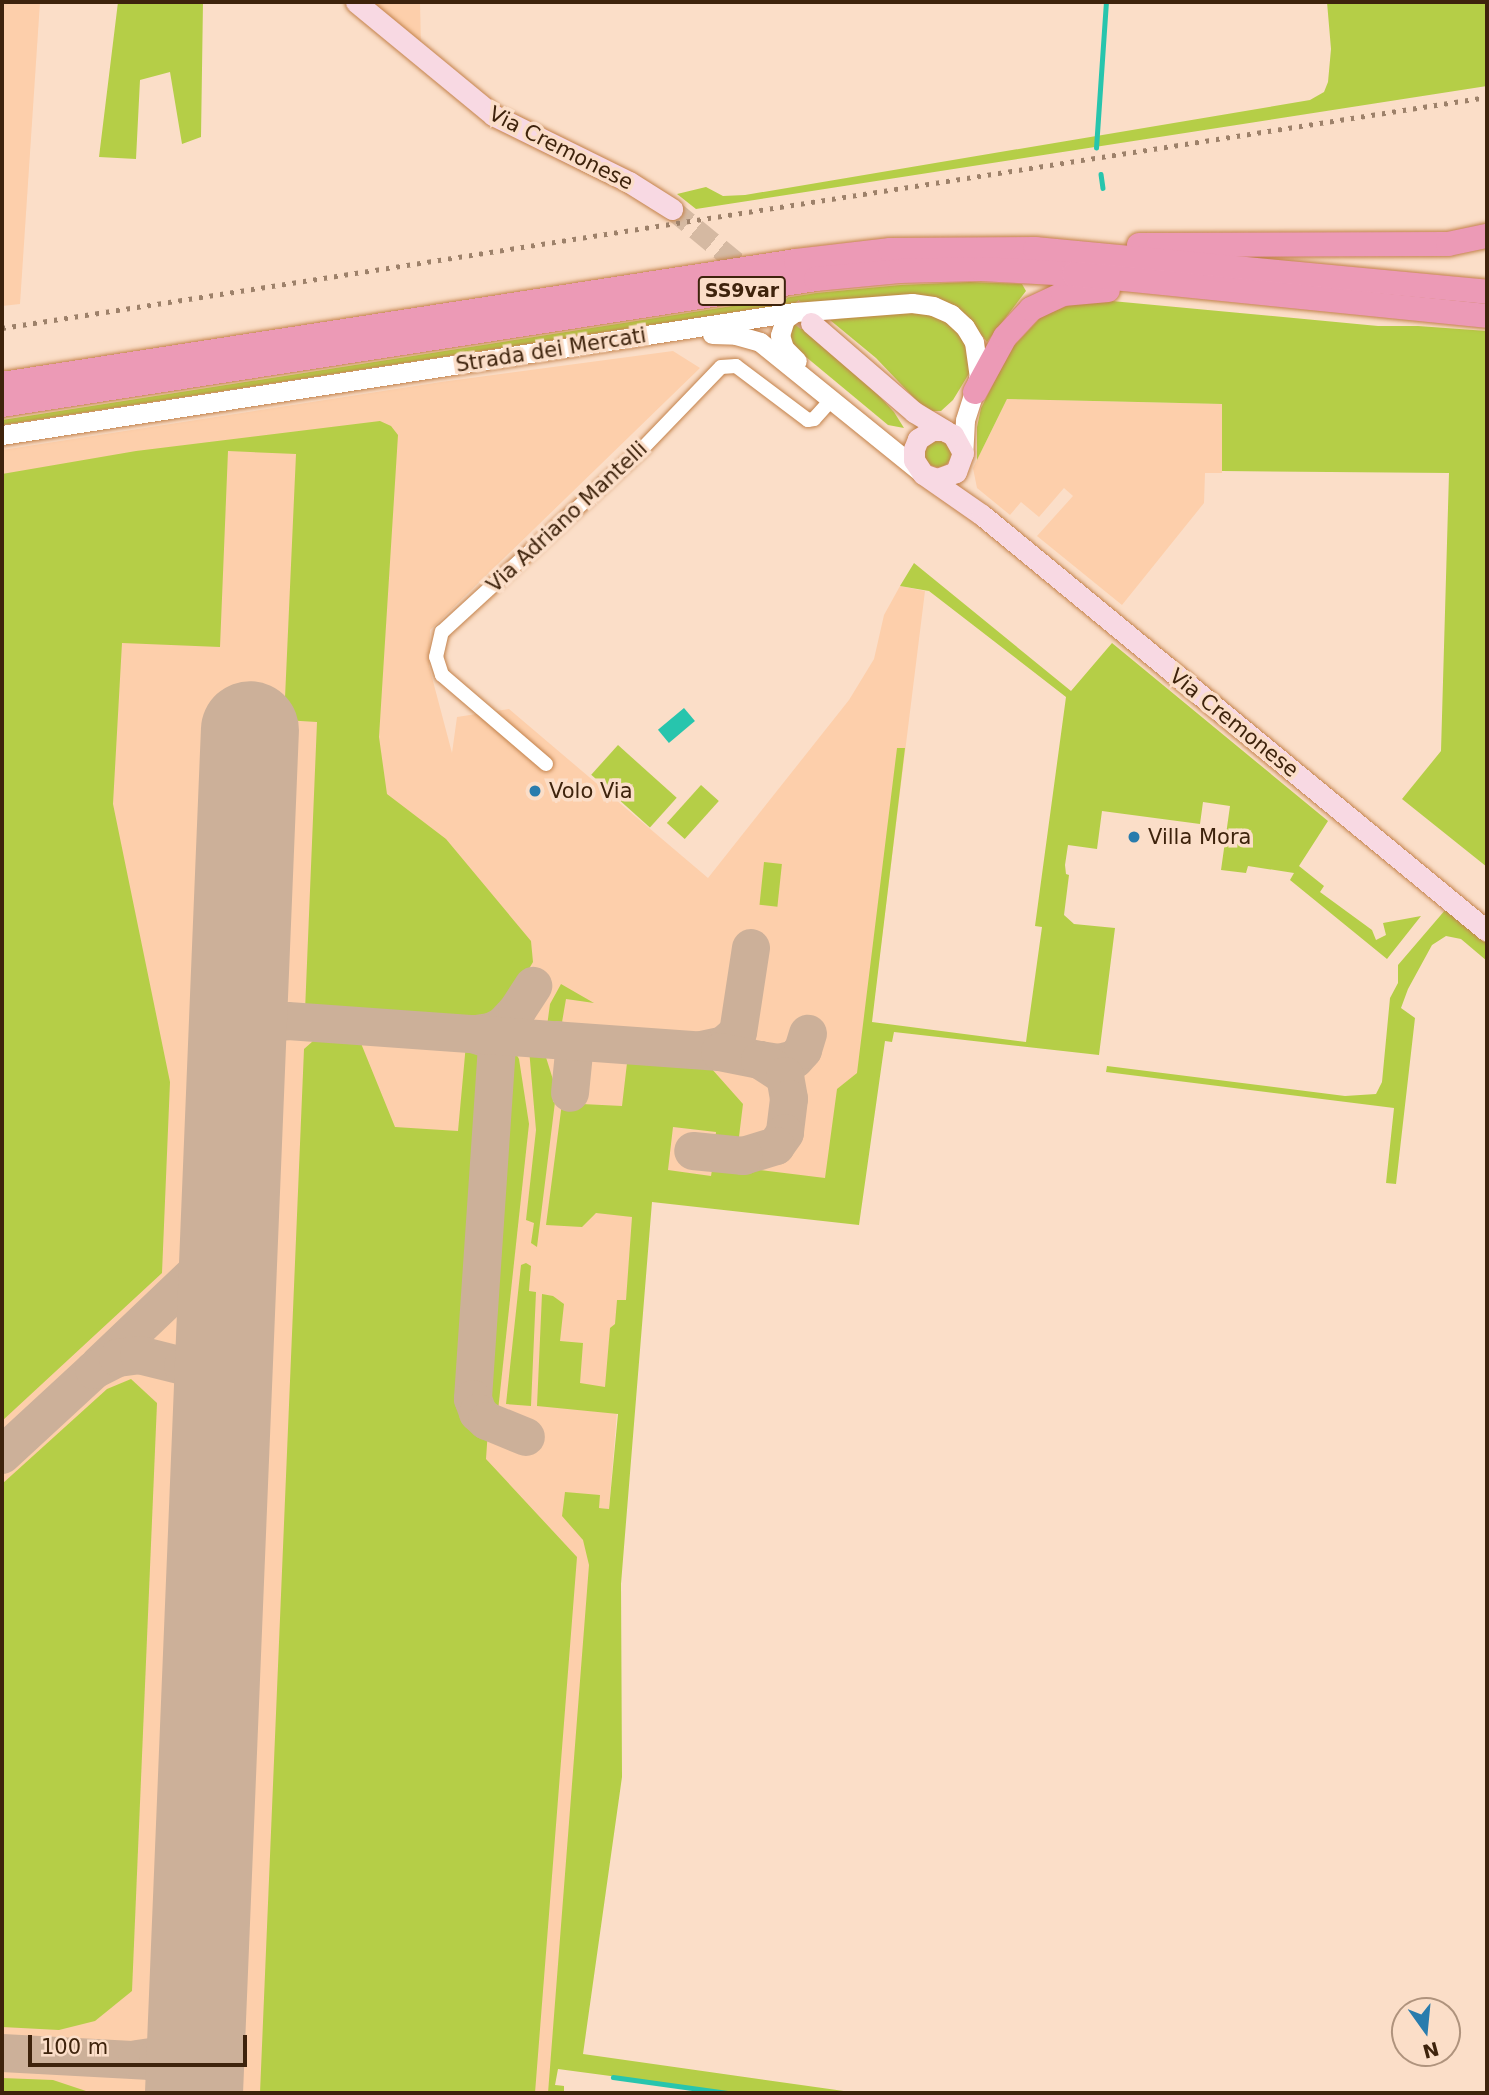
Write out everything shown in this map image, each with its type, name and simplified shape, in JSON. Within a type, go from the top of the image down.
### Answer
[{"type":"highway","points":[[1020,249],[1092,244],[1448,244],[1487,236]]},
{"type":"highway","name":"SS9var","points":[[2,384],[827,256],[938,248],[1020,249],[1487,292]]},
{"type":"highway","name":"SS9var","points":[[2,405],[776,285],[883,272],[981,269],[1053,272],[1487,316]]},
{"type":"highway","points":[[975,392],[995,352],[1017,322],[1039,304],[1072,292],[1111,290],[1302,307],[1389,306]]},
{"type":"main road","name":"Via Cremonese","points":[[356,2],[464,95],[493,116],[629,182],[672,209]]},
{"type":"main road","name":"Via Cremonese","points":[[803,318],[919,416],[949,432],[960,443],[964,484],[982,515]]},
{"type":"main road","name":"Via Cremonese","points":[[890,391],[910,426],[916,465],[923,474],[982,515],[1487,931]]},
{"type":"main road","points":[[914,449],[927,432],[938,429],[949,432]]},
{"type":"main road","points":[[923,474],[937,479],[947,477],[956,472],[963,455]]},
{"type":"street","name":"Strada dei Mercati","points":[[2,435],[897,303],[940,307],[961,322],[974,342],[979,365],[975,392],[966,414],[963,455]]},
{"type":"street","points":[[803,318],[787,316],[782,325],[783,345],[855,419]]},
{"type":"street","name":"Strada dei Mercati","points":[[2,444],[716,334],[742,336],[760,342],[923,474]]},
{"type":"street","name":"Via Adriano Mantelli","points":[[546,765],[442,675],[436,657],[442,632],[634,457],[721,367],[736,366],[808,420],[814,419],[831,400]]},
{"type":"shaded area","points":[[2,2],[40,2],[20,304],[2,306]]},
{"type":"shaded area","points":[[370,2],[420,2],[421,46]]},
{"type":"shaded area","points":[[673,351],[700,368],[430,630],[429,666],[452,753],[457,717],[509,709],[708,878],[849,700],[874,659],[884,615],[900,586],[925,591],[847,1219],[635,1195],[609,1509],[599,1508],[555,2085],[564,2086],[564,2093],[2,2093],[2,450],[441,382]]},
{"type":"shaded area","points":[[1007,399],[1222,404],[1222,473],[1205,473],[1204,503],[1122,605],[1037,536],[1073,496],[1064,488],[1039,517],[1021,502],[1010,515],[977,488],[973,468]]},
{"type":"green space","points":[[118,2],[203,2],[201,137],[182,144],[170,72],[140,80],[136,159],[99,157]]},
{"type":"green space","points":[[1327,2],[1487,2],[1487,86],[696,209],[677,194],[706,187],[723,196],[745,195],[1310,100],[1324,92],[1328,82],[1331,49]]},
{"type":"green space","points":[[970,282],[1022,284],[1026,291],[987,342],[965,314],[760,308],[2,425],[2,420],[816,293]]},
{"type":"green space","points":[[1101,300],[1378,326],[1487,331],[1487,867],[1402,799],[1441,751],[1449,473],[1222,471],[1222,404],[1007,399],[977,460],[977,427],[981,408],[1011,349],[1042,316],[1072,304]]},
{"type":"green space","points":[[903,311],[936,313],[963,334],[970,372],[953,400],[941,411],[932,411],[917,401],[876,358],[830,320],[839,319],[838,315]]},
{"type":"green space","points":[[794,322],[869,385],[894,412],[904,428],[888,425],[794,347],[788,336]]},
{"type":"green space","points":[[380,421],[391,426],[398,435],[379,737],[387,794],[446,839],[531,941],[533,962],[507,1006],[494,1019],[485,1023],[305,1011],[317,722],[284,720],[296,454],[228,451],[220,647],[122,643],[113,804],[170,1082],[162,1273],[2,1421],[2,474],[136,451]]},
{"type":"green space","points":[[938,441],[947,445],[951,454],[947,463],[938,467],[929,463],[925,454],[929,445]]},
{"type":"green space","points":[[914,563],[1071,691],[1112,643],[1328,821],[1299,866],[1324,886],[1320,892],[1372,930],[1376,940],[1386,935],[1383,923],[1421,916],[1387,959],[1290,880],[1294,873],[1248,866],[1246,873],[1221,870],[1230,806],[1203,802],[1200,824],[1102,811],[1097,849],[1068,845],[1065,865],[1066,874],[1069,875],[1064,915],[1074,924],[1115,928],[1099,1055],[894,1032],[892,1042],[885,1041],[859,1225],[652,1202],[621,1584],[622,1777],[583,2054],[858,2093],[738,2093],[558,2069],[555,2085],[564,2086],[564,2093],[548,2093],[589,1565],[583,1540],[562,1516],[565,1492],[600,1495],[599,1508],[609,1509],[618,1414],[537,1406],[542,1294],[553,1296],[564,1304],[560,1341],[583,1343],[580,1383],[605,1387],[610,1328],[615,1324],[617,1300],[626,1300],[632,1217],[596,1213],[582,1227],[546,1225],[562,1103],[622,1106],[627,1063],[711,1068],[743,1104],[738,1145],[715,1142],[716,1132],[673,1127],[668,1170],[711,1176],[713,1164],[825,1178],[837,1089],[857,1073],[897,748],[905,748],[872,1022],[1026,1042],[1042,927],[1035,926],[1066,697],[929,591],[900,586]]},
{"type":"green space","points":[[618,745],[677,798],[650,828],[591,775]]},
{"type":"green space","points":[[701,785],[719,801],[685,839],[667,823]]},
{"type":"green space","points":[[764,862],[782,864],[777,907],[760,905]]},
{"type":"green space","points":[[1446,909],[1487,942],[1487,961],[1461,939],[1446,936],[1432,945],[1408,989],[1401,1008],[1415,1018],[1396,1184],[1386,1183],[1394,1108],[1106,1072],[1107,1066],[1345,1096],[1376,1094],[1382,1082],[1390,998],[1398,983],[1398,965]]},
{"type":"green space","points":[[561,984],[594,1003],[566,999],[561,1028],[547,1026],[550,1004]]},
{"type":"green space","points":[[321,1034],[358,1036],[395,1127],[458,1131],[466,1044],[485,1046],[491,1058],[468,1399],[470,1422],[488,1430],[486,1459],[577,1557],[535,2093],[260,2093],[304,1049]]},
{"type":"green space","points":[[502,1047],[515,1052],[519,1059],[529,1124],[497,1420],[485,1409],[479,1393]]},
{"type":"green space","points":[[529,1049],[544,1051],[555,1086],[537,1247],[531,1243],[534,1223],[526,1220],[536,1130]]},
{"type":"green space","points":[[526,1263],[531,1266],[529,1291],[536,1292],[531,1406],[506,1404],[521,1265]]},
{"type":"green space","points":[[131,1379],[157,1403],[132,1991],[95,2021],[59,2030],[2,2027],[2,1484],[107,1389]]},
{"type":"green space","points":[[2,2078],[53,2080],[92,2093],[2,2093]]},
{"type":"water","points":[[684,708],[695,721],[669,743],[658,730]]},
{"type":"waterway","points":[[1096,148],[1106,2]]},
{"type":"waterway","points":[[1101,174],[1103,188]]},
{"type":"waterway","points":[[613,2077],[729,2093]]},
{"type":"taxiway","points":[[701,1050],[724,1045],[738,1033],[751,948]]},
{"type":"taxiway","points":[[476,1034],[491,1032],[503,1026],[517,1011],[533,986]]},
{"type":"taxiway","points":[[236,1063],[242,1043],[252,1031],[265,1024],[288,1021],[720,1052],[760,1060],[785,1076],[789,1099],[785,1133],[776,1146],[744,1156],[693,1151]]},
{"type":"taxiway","points":[[473,1034],[491,1040],[497,1046],[473,1399],[478,1413],[487,1421],[526,1437]]},
{"type":"taxiway","points":[[760,1060],[779,1063],[795,1059],[803,1050],[808,1034]]},
{"type":"taxiway","points":[[558,1040],[567,1043],[574,1053],[570,1093]]},
{"type":"taxiway","points":[[99,1365],[201,1268],[220,1229],[232,1161]]},
{"type":"taxiway","points":[[2,1455],[94,1370],[118,1358],[139,1355],[183,1366],[197,1376],[216,1399],[221,1435]]},
{"type":"taxiway","points":[[137,2059],[158,2056],[177,2045],[190,2027],[198,2002]]},
{"type":"taxiway","points":[[2,2053],[151,2061],[173,2073],[187,2093]]},
{"type":"runway","points":[[194,2093],[250,730]]},
{"type":"tunnel","points":[[672,209],[808,321]]},
{"type":"railway","points":[[2,328],[1487,97]]},
{"type":"place","name":"Volo Via","points":[[535,791]]},
{"type":"place","name":"Villa Mora","points":[[1134,837]]}]
